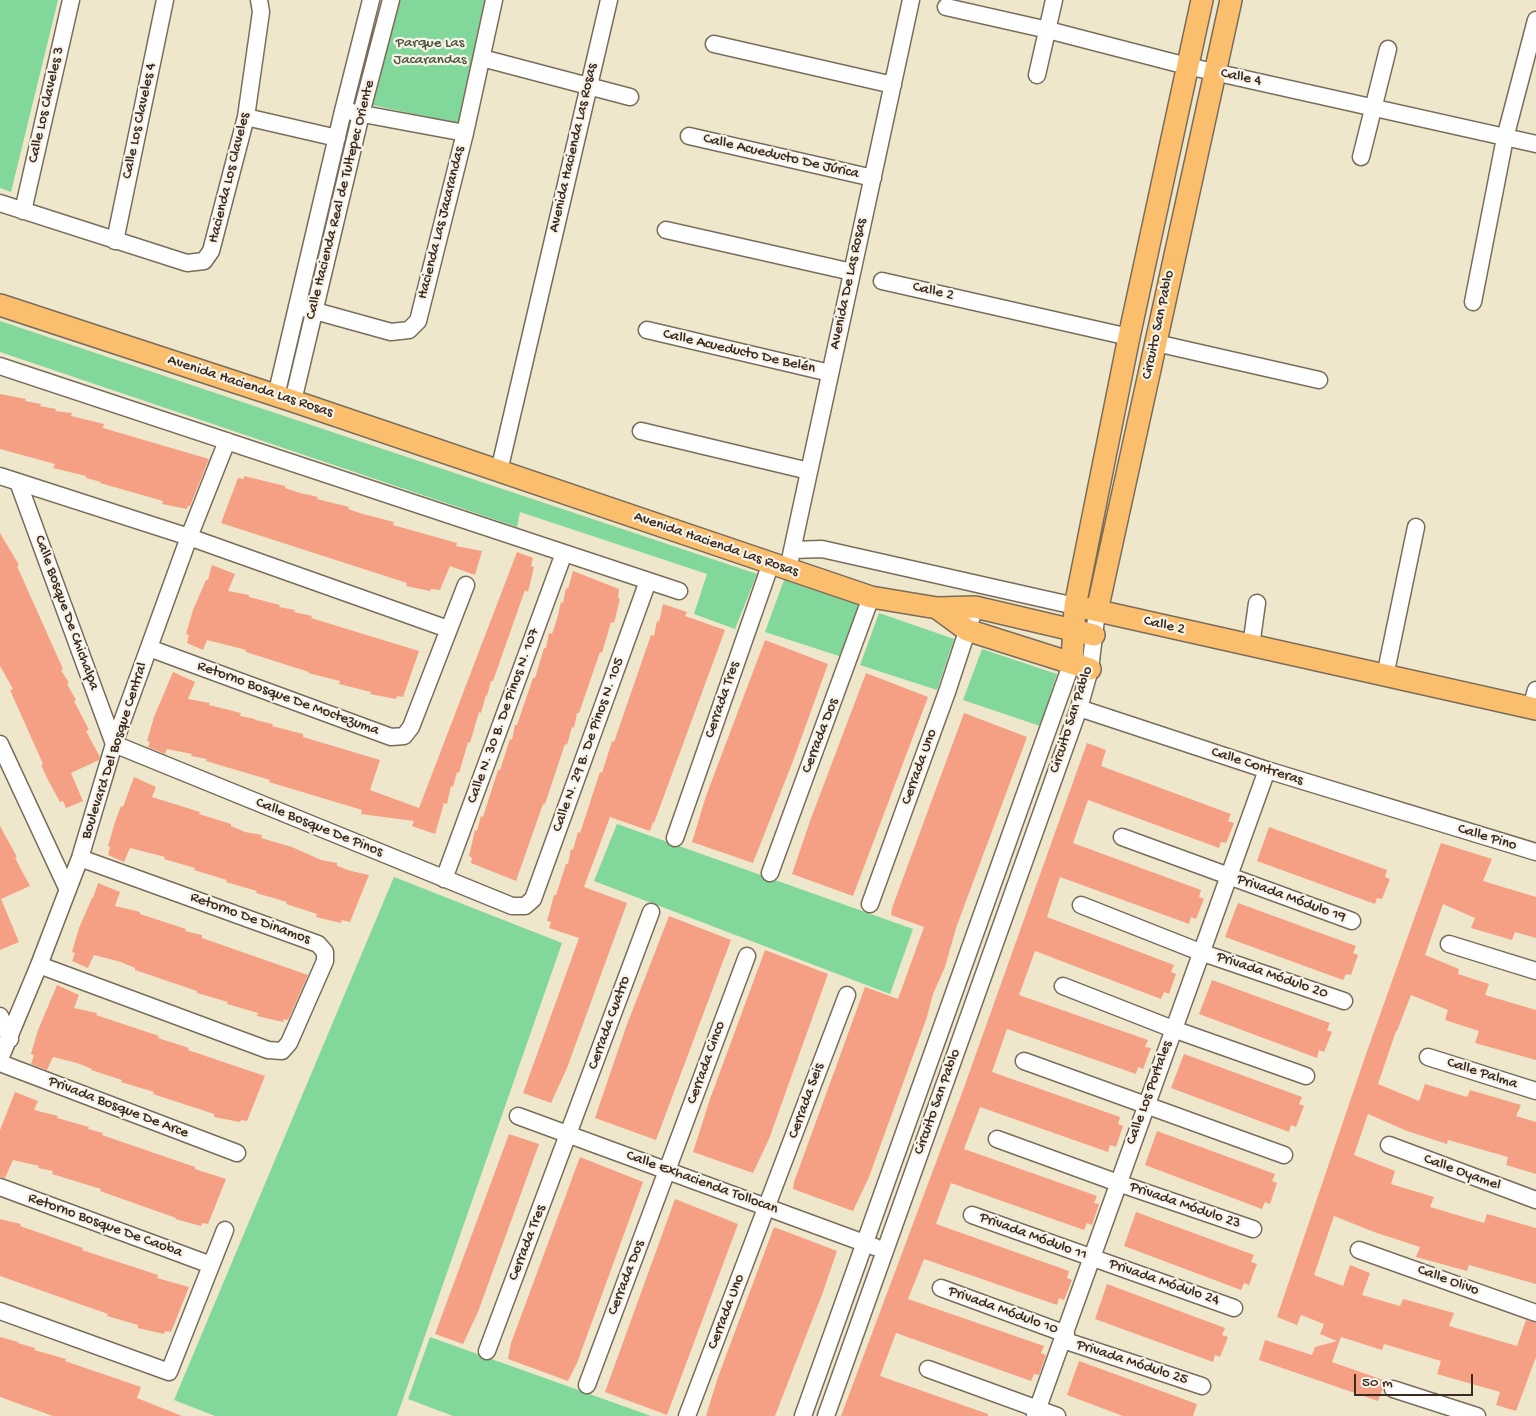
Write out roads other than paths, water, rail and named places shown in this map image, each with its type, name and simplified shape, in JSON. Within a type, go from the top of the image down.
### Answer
[{"type":"main road","name":"Circuito San Pablo","points":[[1081,665],[1072,630],[1074,606],[1129,336],[1202,0]]},
{"type":"main road","name":"Circuito San Pablo","points":[[1097,611],[1231,0]]},
{"type":"main road","name":"Avenida Hacienda Las Rosas","points":[[0,305],[499,471],[784,561],[871,597],[937,608],[974,606],[1094,635]]},
{"type":"main road","name":"Calle 2","points":[[1074,606],[1385,676],[1535,702]]},
{"type":"main road","name":"Avenida Hacienda Las Rosas","points":[[937,608],[967,630],[1081,665]]},
{"type":"street","name":"Calle Los Claveles 3","points":[[23,210],[70,0]]},
{"type":"street","name":"Calle Los Claveles 4","points":[[116,241],[165,0]]},
{"type":"street","name":"Hacienda Los Claveles","points":[[0,203],[187,263],[204,261],[211,251],[246,117],[261,12],[259,0]]},
{"type":"street","points":[[285,399],[297,306],[371,0]]},
{"type":"street","name":"Calle Hacienda Real de Tultepec Oriente","points":[[285,399],[315,310],[361,114],[391,0]]},
{"type":"street","name":"Hacienda Las Jacarandas","points":[[297,306],[391,332],[409,330],[418,321],[465,133],[494,0]]},
{"type":"street","name":"Avenida Hacienda Las Rosas","points":[[499,471],[609,0]]},
{"type":"street","name":"Avenida De Las Rosas","points":[[784,561],[809,471],[911,0]]},
{"type":"street","points":[[1037,75],[1054,0]]},
{"type":"street","name":"Calle 4","points":[[946,7],[1048,30],[1187,66],[1536,144]]},
{"type":"street","points":[[1473,302],[1505,138],[1536,20]]},
{"type":"street","points":[[714,44],[893,85]]},
{"type":"street","points":[[1361,156],[1388,50]]},
{"type":"street","points":[[482,58],[630,97]]},
{"type":"street","name":"Hacienda Las Jacarandas","points":[[343,111],[465,133]]},
{"type":"street","points":[[246,117],[337,138]]},
{"type":"street","name":"Calle Acueducto De Júrica","points":[[689,136],[873,178]]},
{"type":"street","points":[[666,230],[852,272]]},
{"type":"street","name":"Calle 2","points":[[882,280],[1129,336]]},
{"type":"street","name":"Calle Acueducto De Belén","points":[[647,330],[830,373]]},
{"type":"street","points":[[1156,343],[1319,380]]},
{"type":"street","points":[[0,366],[679,591]]},
{"type":"street","points":[[642,431],[809,471]]},
{"type":"street","name":"Boulevard Del Bosque Central","points":[[0,1059],[10,1039],[80,858],[114,744],[227,441]]},
{"type":"street","points":[[0,476],[190,537],[448,629]]},
{"type":"street","name":"Calle Bosque De Chichalpa","points":[[18,482],[114,744]]},
{"type":"street","points":[[1385,676],[1416,527]]},
{"type":"street","name":"Calle 2","points":[[784,561],[822,550],[1074,606]]},
{"type":"street","name":"Calle N. 30 B. De Pinos N. 107","points":[[444,879],[564,553]]},
{"type":"street","name":"Cerrada Tres","points":[[675,838],[784,561]]},
{"type":"street","name":"Calle N. 29 B. De Pinos N. 105","points":[[525,906],[533,899],[648,581]]},
{"type":"street","name":"Retorno Bosque De Moctezuma","points":[[149,648],[391,737],[404,736],[411,726],[466,586]]},
{"type":"street","name":"Cerrada Dos","points":[[770,873],[871,597]]},
{"type":"street","points":[[1251,646],[1257,603]]},
{"type":"street","name":"Cerrada Uno","points":[[870,904],[947,692],[974,606]]},
{"type":"street","name":"Circuito San Pablo","points":[[804,1416],[865,1244],[1081,665],[1094,635],[1097,611]]},
{"type":"street","name":"Circuito San Pablo","points":[[826,1416],[1079,708],[1081,665]]},
{"type":"street","name":"Calle Contreras","points":[[1079,708],[1267,770],[1437,823]]},
{"type":"street","points":[[0,744],[67,888]]},
{"type":"street","name":"Calle Bosque De Pinos","points":[[114,744],[512,906],[525,906]]},
{"type":"street","name":"Calle Los Portales","points":[[1036,1412],[1093,1259],[1145,1104],[1200,952],[1230,876],[1267,770]]},
{"type":"street","name":"Calle Pino","points":[[1437,823],[1536,852]]},
{"type":"street","name":"Privada Módulo 19","points":[[1122,837],[1352,921]]},
{"type":"street","name":"Retorno De Dinamos","points":[[39,965],[268,1050],[282,1051],[289,1043],[325,961],[325,952],[318,944],[80,858]]},
{"type":"street","name":"Privada Módulo 20","points":[[1081,905],[1200,952],[1344,1001]]},
{"type":"street","name":"Cerrada Cuatro","points":[[569,1134],[652,912]]},
{"type":"street","points":[[1449,944],[1536,971]]},
{"type":"street","name":"Cerrada Cinco","points":[[667,1171],[747,956]]},
{"type":"street","points":[[1062,986],[1173,1029],[1306,1076]]},
{"type":"street","name":"Cerrada Seis","points":[[768,1208],[847,995]]},
{"type":"street","points":[[0,1016],[10,1039]]},
{"type":"street","name":"Calle Palma","points":[[1428,1057],[1536,1092]]},
{"type":"street","points":[[1024,1061],[1284,1155]]},
{"type":"street","name":"Privada Bosque De Arce","points":[[0,1064],[237,1153]]},
{"type":"street","name":"Calle Exhacienda Tollocan","points":[[518,1116],[885,1251]]},
{"type":"street","name":"Cerrada Tres","points":[[487,1351],[569,1134]]},
{"type":"street","name":"Privada Módulo 23","points":[[998,1139],[1118,1183],[1253,1229]]},
{"type":"street","name":"Calle Oyamel","points":[[1389,1146],[1536,1200]]},
{"type":"street","name":"Cerrada Dos","points":[[587,1385],[667,1171]]},
{"type":"street","name":"Retorno Bosque De Caoba","points":[[0,1187],[211,1266]]},
{"type":"street","name":"Cerrada Uno","points":[[687,1416],[768,1208]]},
{"type":"street","name":"Privada Módulo 11","points":[[972,1215],[1093,1259]]},
{"type":"street","points":[[0,1311],[169,1372],[225,1230]]},
{"type":"street","name":"Calle Olivo","points":[[1359,1250],[1536,1313]]},
{"type":"street","name":"Privada Módulo 24","points":[[1093,1259],[1234,1308]]},
{"type":"street","name":"Privada Módulo 10","points":[[941,1288],[1064,1337]]},
{"type":"street","name":"Privada Módulo 25","points":[[1064,1337],[1202,1386]]},
{"type":"street","points":[[822,1363],[842,1372]]},
{"type":"street","points":[[928,1369],[1036,1412],[1057,1416]]},
{"type":"street","points":[[1393,1389],[1477,1416]]},
{"type":"park label","name":"Parque Las Jacarandas","points":[[430,52]]}]
